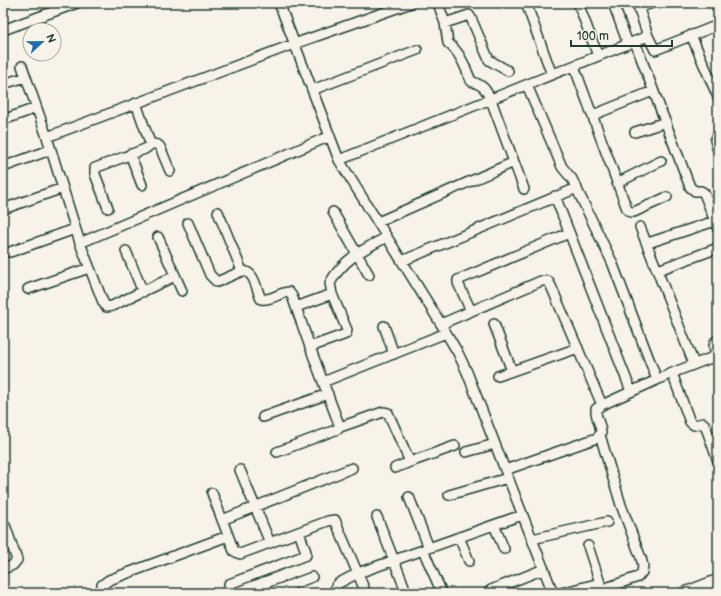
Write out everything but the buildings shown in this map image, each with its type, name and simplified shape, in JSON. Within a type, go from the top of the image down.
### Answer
[{"type":"street","points":[[3,30],[77,3]]},
{"type":"street","points":[[279,3],[339,160],[441,324],[468,372],[553,593]]},
{"type":"street","points":[[47,137],[294,44],[411,3]]},
{"type":"street","points":[[438,3],[445,23],[448,43],[456,49],[463,61],[471,81],[485,88],[491,100],[524,189]]},
{"type":"street","points":[[526,3],[552,75]]},
{"type":"street","points":[[578,3],[598,56]]},
{"type":"street","points":[[613,3],[666,122],[690,187],[695,191],[701,191],[704,193],[716,225],[648,242]]},
{"type":"street","points":[[652,3],[638,5],[648,36],[655,50],[718,25]]},
{"type":"street","points":[[715,3],[718,10]]},
{"type":"street","points":[[445,23],[469,15],[472,18],[489,60],[508,71]]},
{"type":"street","points":[[691,35],[718,97]]},
{"type":"street","points":[[339,160],[648,36]]},
{"type":"street","points":[[312,90],[417,50]]},
{"type":"street","points":[[22,66],[47,137],[75,229],[89,268],[106,307],[112,306],[175,276]]},
{"type":"street","points":[[574,66],[627,209],[630,212],[634,212],[667,197]]},
{"type":"street","points":[[3,84],[26,77]]},
{"type":"street","points":[[527,85],[562,167],[577,188],[612,262],[657,380]]},
{"type":"street","points":[[593,115],[653,91]]},
{"type":"street","points":[[136,103],[150,143]]},
{"type":"street","points":[[3,120],[36,108]]},
{"type":"street","points":[[635,132],[666,122]]},
{"type":"street","points":[[80,243],[330,136]]},
{"type":"street","points":[[718,136],[714,140],[718,151]]},
{"type":"street","points":[[108,208],[95,174],[95,168],[149,146],[150,143]]},
{"type":"street","points":[[150,143],[158,144],[170,171]]},
{"type":"street","points":[[3,167],[50,150]]},
{"type":"street","points":[[130,154],[142,185]]},
{"type":"street","points":[[617,183],[661,161]]},
{"type":"street","points":[[378,222],[514,162]]},
{"type":"street","points":[[3,209],[63,188]]},
{"type":"street","points":[[402,261],[577,188]]},
{"type":"street","points":[[555,196],[631,391]]},
{"type":"street","points":[[218,212],[242,271]]},
{"type":"street","points":[[333,212],[369,274]]},
{"type":"street","points":[[188,223],[210,275],[217,282],[242,271],[250,272],[261,299],[266,300],[285,292],[290,292],[340,427]]},
{"type":"street","points":[[640,227],[648,242],[694,364]]},
{"type":"street","points":[[10,252],[75,229]]},
{"type":"street","points":[[471,311],[458,280],[569,233]]},
{"type":"street","points":[[158,237],[182,290]]},
{"type":"street","points":[[310,347],[345,335],[347,332],[332,294],[330,283],[345,263],[356,253],[387,237]]},
{"type":"street","points":[[658,270],[718,248]]},
{"type":"street","points":[[126,251],[143,292]]},
{"type":"street","points":[[28,288],[89,268]]},
{"type":"street","points":[[441,324],[541,281],[548,281],[602,405]]},
{"type":"street","points":[[296,307],[332,294]]},
{"type":"street","points":[[494,324],[512,371]]},
{"type":"street","points":[[384,326],[394,354]]},
{"type":"street","points":[[324,382],[446,333]]},
{"type":"street","points":[[561,593],[602,588],[638,577],[642,572],[643,566],[621,505],[600,435],[601,429],[596,409],[631,391],[672,373],[694,364],[717,358],[714,344],[718,340]]},
{"type":"street","points":[[498,376],[578,348]]},
{"type":"street","points":[[672,373],[690,422],[694,425],[705,424],[718,461]]},
{"type":"street","points":[[263,417],[328,394]]},
{"type":"street","points":[[277,452],[383,412],[388,413],[410,462]]},
{"type":"street","points":[[449,495],[597,438],[600,435]]},
{"type":"street","points":[[466,452],[495,444]]},
{"type":"street","points":[[396,468],[455,446]]},
{"type":"street","points":[[222,520],[352,468]]},
{"type":"street","points":[[240,470],[270,542]]},
{"type":"street","points":[[212,493],[234,551],[240,554],[328,521],[335,520],[366,593]]},
{"type":"street","points":[[409,497],[442,593]]},
{"type":"street","points":[[337,593],[336,586],[339,583],[358,574],[522,515]]},
{"type":"street","points":[[377,518],[404,586]]},
{"type":"street","points":[[532,539],[607,522]]},
{"type":"street","points":[[3,569],[13,565],[17,560],[5,525]]},
{"type":"street","points":[[494,525],[504,549]]},
{"type":"street","points":[[229,584],[306,556],[299,532]]},
{"type":"street","points":[[101,593],[102,585],[109,580],[228,536]]},
{"type":"street","points":[[459,537],[469,561]]},
{"type":"street","points":[[588,546],[602,588]]},
{"type":"street","points":[[488,593],[491,590],[544,569]]},
{"type":"street","points":[[269,593],[312,577]]},
{"type":"street","points":[[682,593],[718,579]]},
{"type":"street","points":[[708,583],[711,593]]}]
